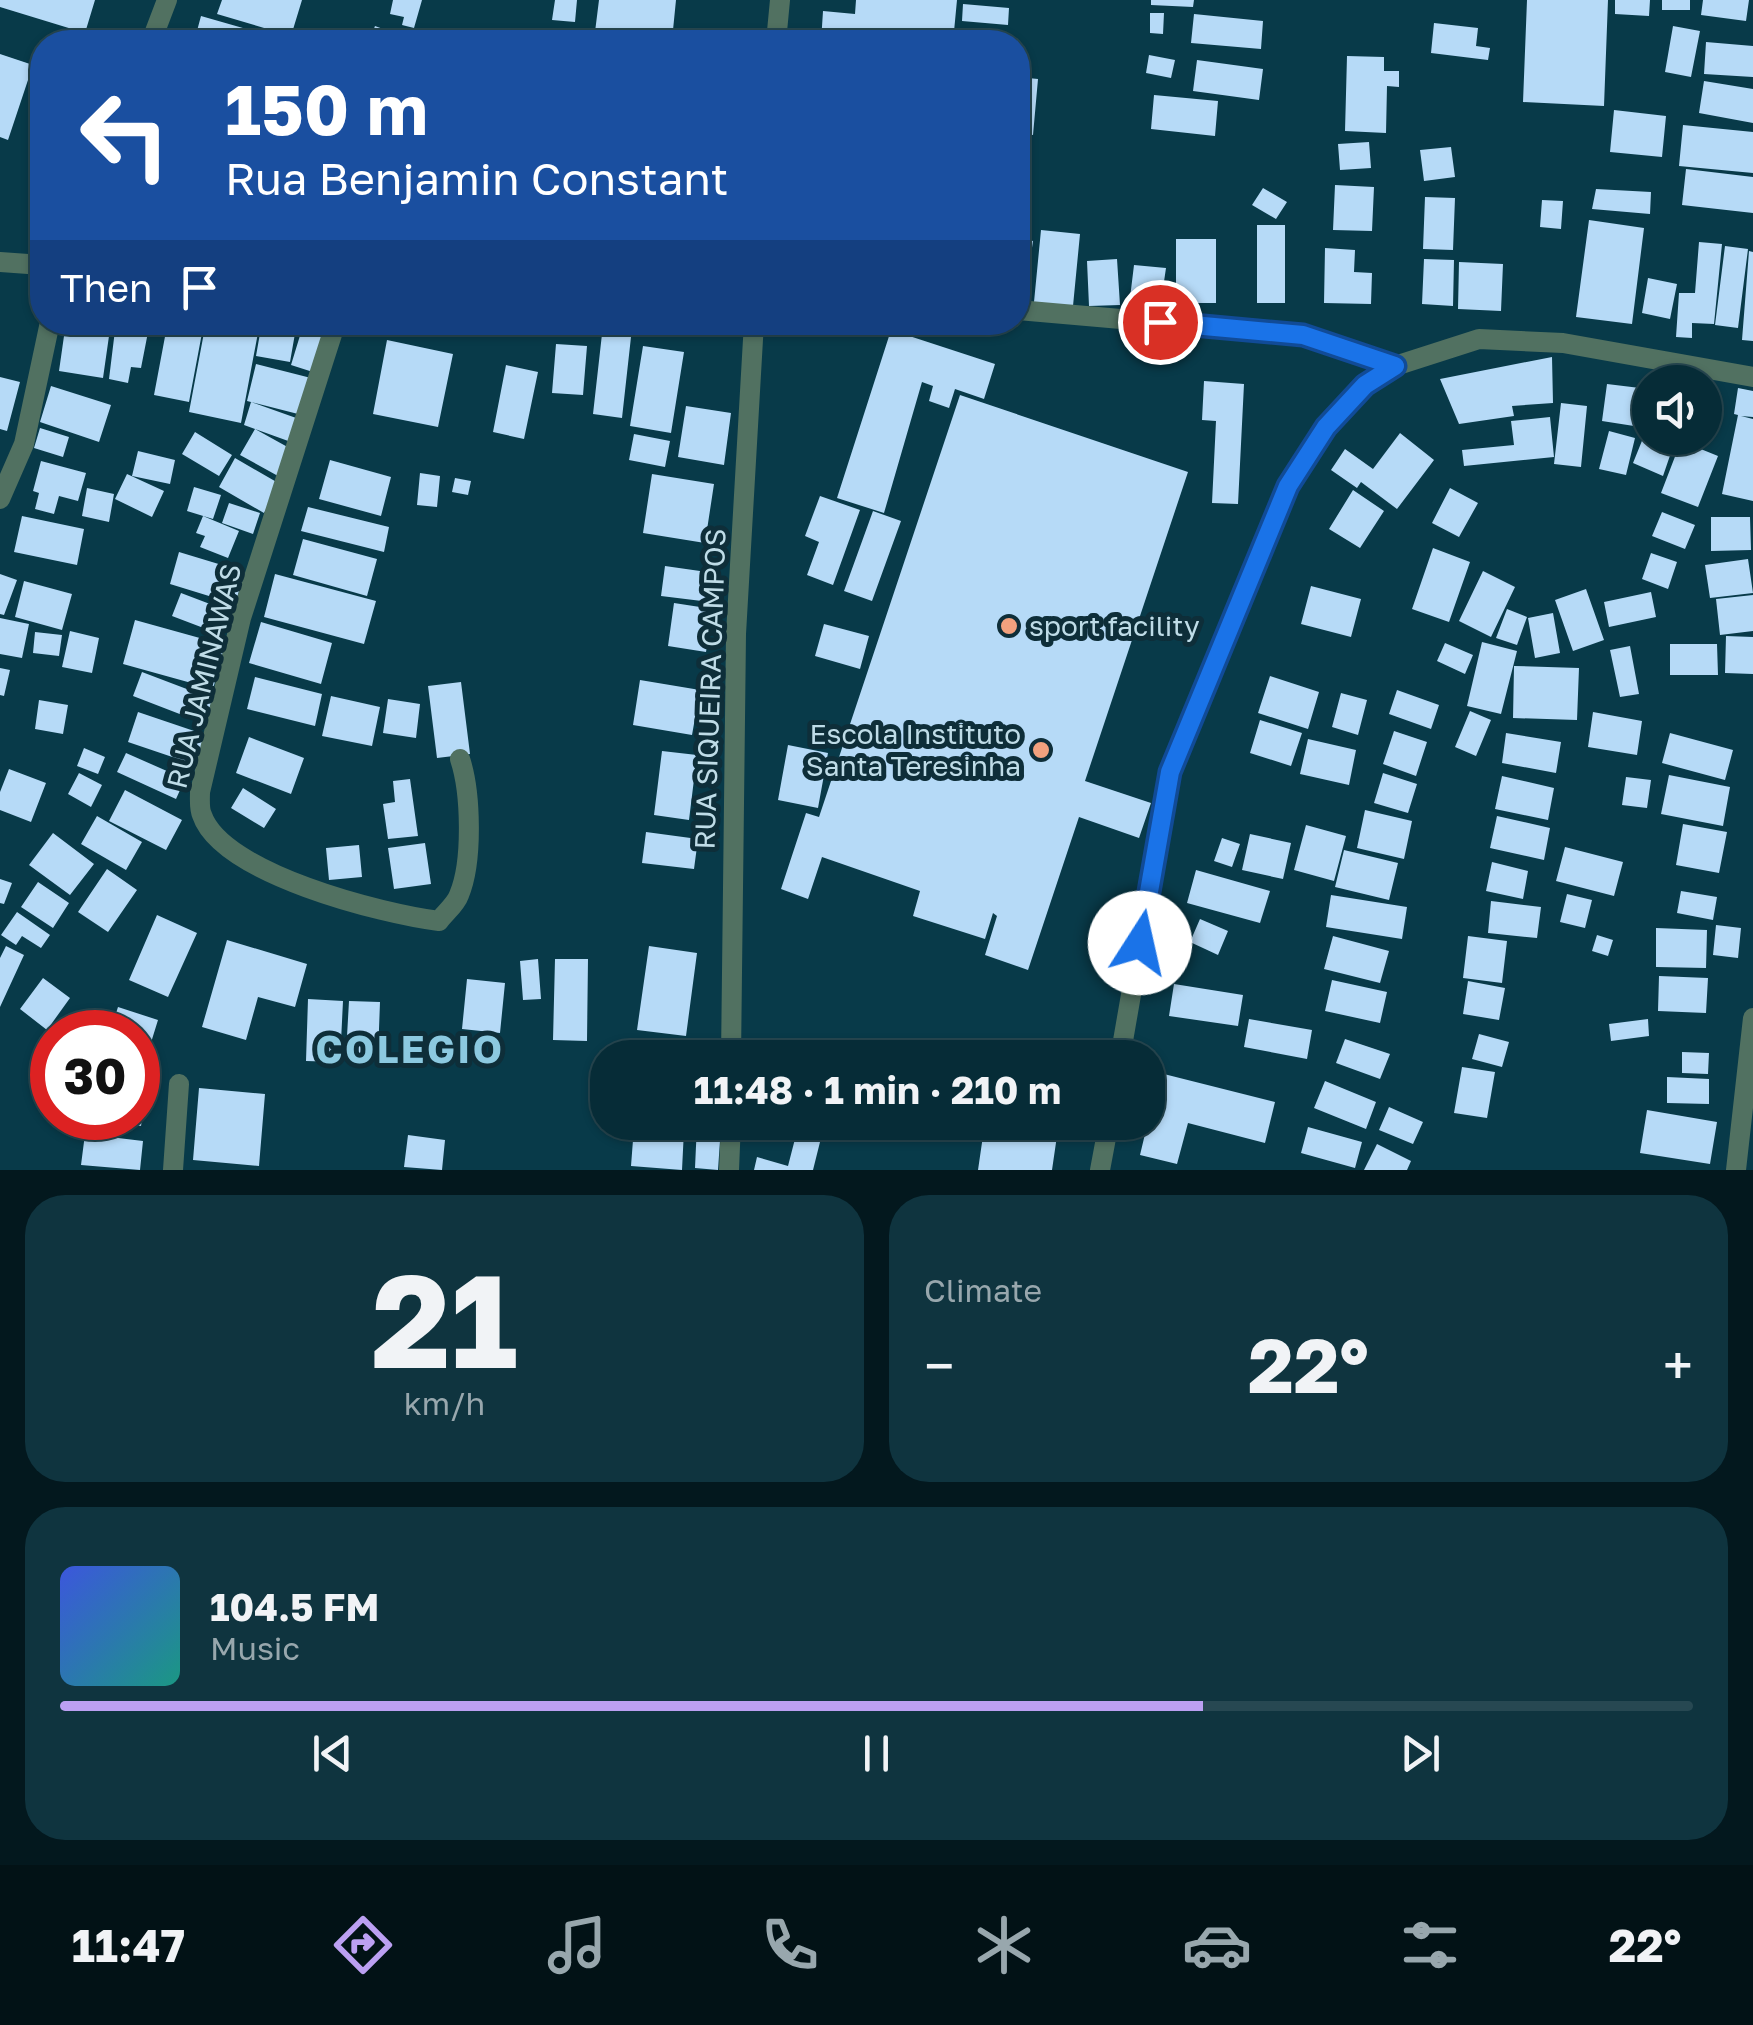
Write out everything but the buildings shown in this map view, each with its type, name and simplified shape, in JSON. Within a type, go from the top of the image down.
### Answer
[{"type":"street","points":[[156,30],[167,0]]},
{"type":"street","points":[[777,30],[780,0]]},
{"type":"street","points":[[0,262],[30,264]]},
{"type":"street","points":[[1030,311],[1303,335],[1395,366]]},
{"type":"street","points":[[0,499],[24,444],[47,335]]},
{"type":"street","name":"RUA JAMINAWAS","points":[[332,335],[242,618],[200,792],[201,815],[212,832],[241,856],[282,880],[410,917],[439,920],[459,896],[468,830],[467,781],[460,759]]},
{"type":"street","name":"RUA SIQUEIRA CAMPOS","points":[[731,1040],[736,634],[753,335]]},
{"type":"street","points":[[1123,1040],[1170,772],[1177,753],[1288,486],[1326,427],[1365,385],[1395,366],[1478,339],[1564,343],[1753,377]]},
{"type":"street","points":[[1736,1170],[1752,1018]]},
{"type":"street","points":[[173,1170],[179,1084]]},
{"type":"street","points":[[730,1170],[731,1140]]},
{"type":"street","points":[[1100,1170],[1106,1140]]},
{"type":"place","name":"sport facility","points":[[1009,626]]},
{"type":"place","name":"Escola Instituto Santa Teresinha","points":[[1041,750]]},
{"type":"district","name":"COLEGIO","points":[[410,1050]]},
{"type":"route","points":[[1140,943],[1170,772],[1288,486],[1326,427],[1365,385],[1395,366],[1303,335],[1160,322]]}]
